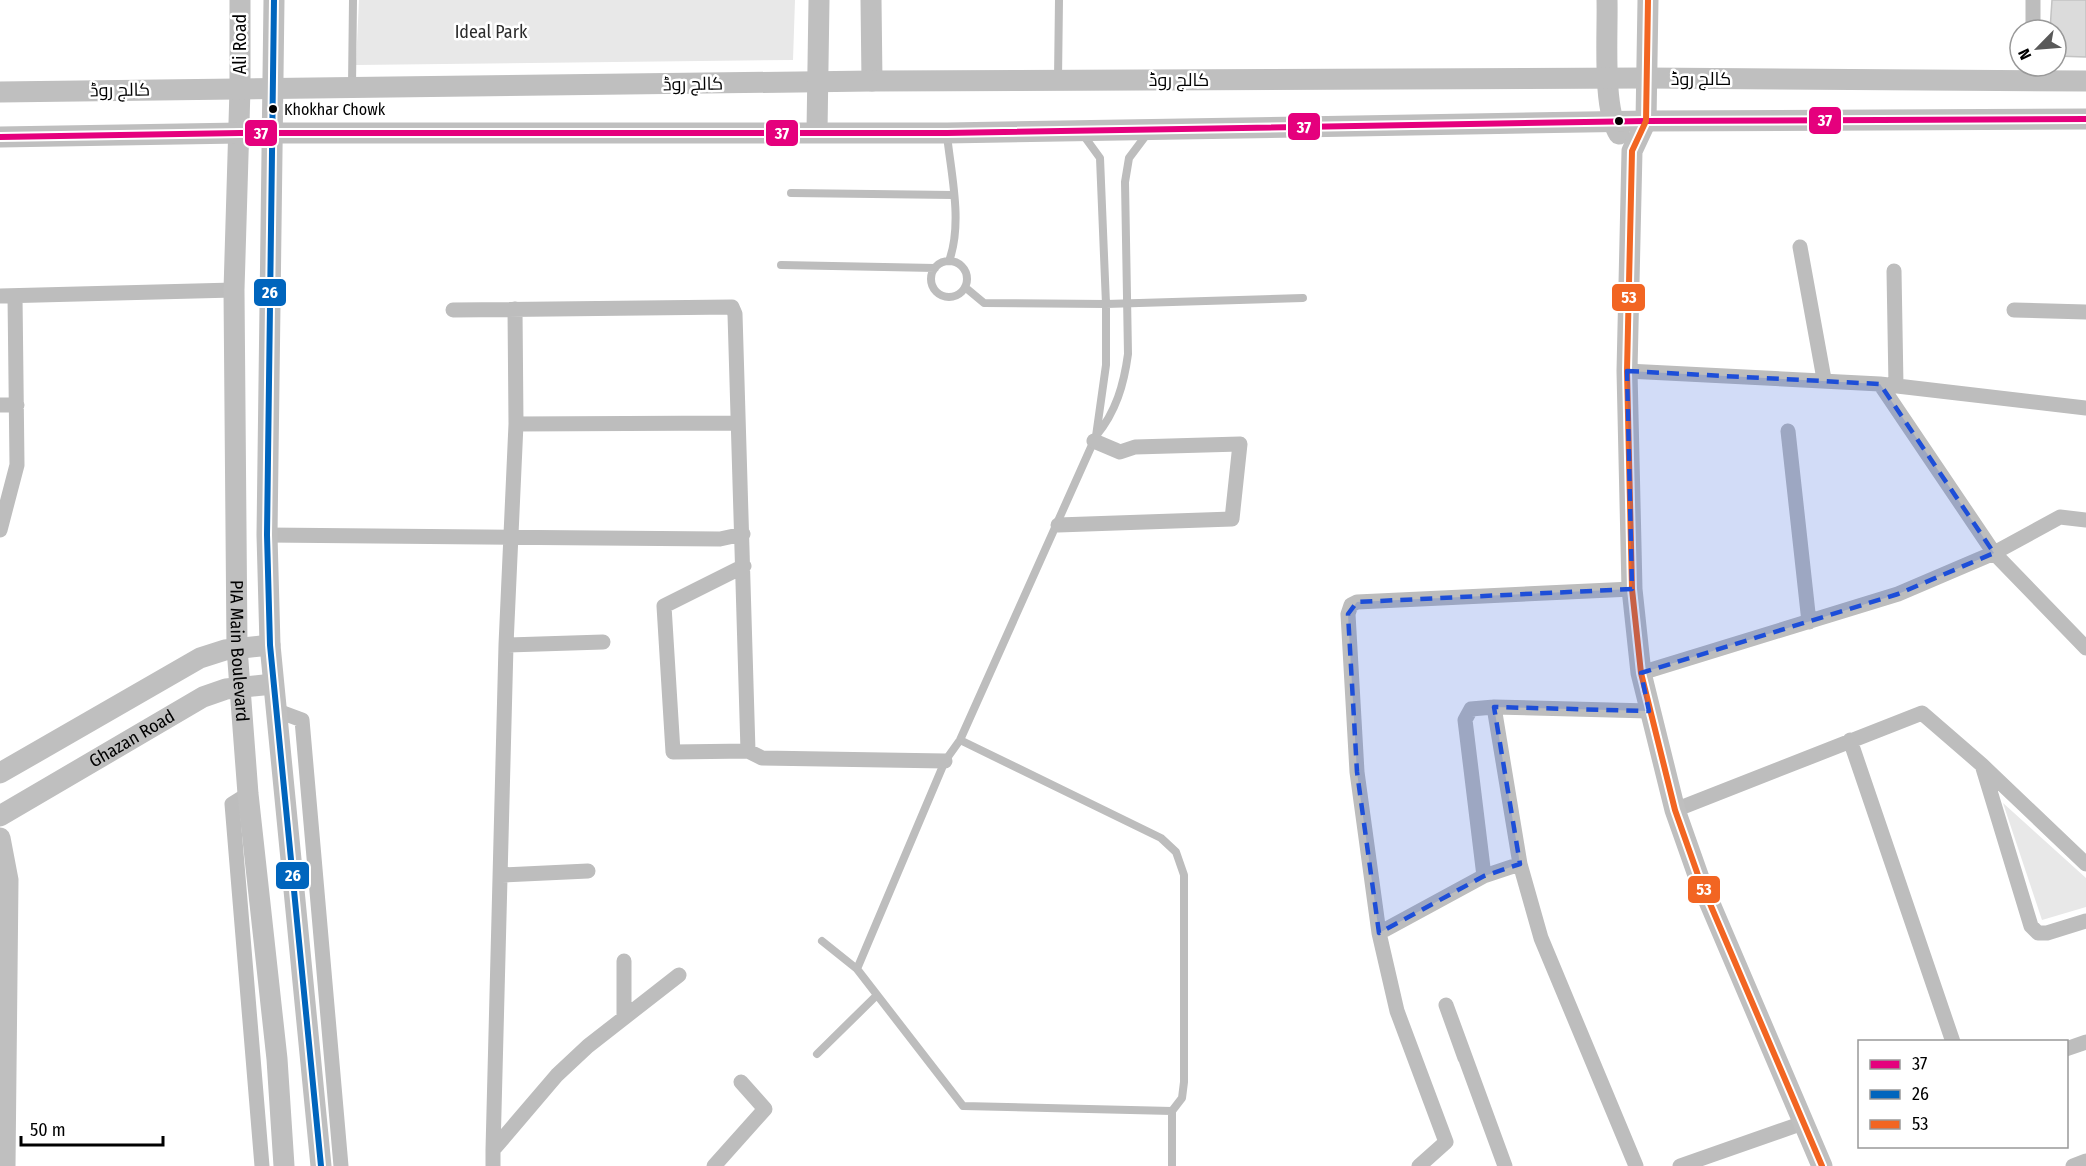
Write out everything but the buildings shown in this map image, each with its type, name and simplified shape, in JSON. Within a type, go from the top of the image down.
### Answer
[{"type":"main road","name":"Ali Road","points":[[240,0],[240,133]]},
{"type":"main road","name":"Ali Road","points":[[273,134],[274,0]]},
{"type":"main road","points":[[817,131],[819,0]]},
{"type":"main road","points":[[871,0],[872,81]]},
{"type":"main road","points":[[1607,0],[1608,80],[1612,123],[1632,151]]},
{"type":"main road","points":[[1648,0],[1646,121],[1632,151],[1627,371],[1632,590],[1641,673],[1675,810],[1699,878],[1822,1166]]},
{"type":"main road","name":"کالج روڈ","points":[[0,92],[872,81],[1608,80],[2008,74]]},
{"type":"main road","name":"کالج روڈ","points":[[2063,78],[2086,81]]},
{"type":"main road","points":[[0,137],[240,133],[817,131],[947,133],[1646,121],[2086,119]]},
{"type":"main road","name":"PIA Main Boulevard","points":[[240,133],[234,290],[237,648],[248,794],[277,1059],[285,1166]]},
{"type":"main road","name":"PIA Main Boulevard","points":[[273,134],[267,535],[270,645],[321,1166]]},
{"type":"main road","name":"Ghazan Road","points":[[0,772],[200,658],[237,648],[270,645]]},
{"type":"main road","name":"Ghazan Road","points":[[0,816],[203,698],[239,688],[273,684]]},
{"type":"main road","points":[[0,838],[8,880],[3,1052],[5,1166]]},
{"type":"street","points":[[2033,0],[2033,18]]},
{"type":"street","points":[[1800,247],[1824,379]]},
{"type":"street","points":[[1894,271],[1896,386]]},
{"type":"street","points":[[0,530],[17,465],[17,405],[7,296],[234,290]]},
{"type":"street","points":[[453,309],[732,308],[735,314],[737,423],[743,534],[748,751]]},
{"type":"street","points":[[494,1166],[509,537],[516,424],[515,309]]},
{"type":"street","points":[[2014,310],[2086,312]]},
{"type":"street","points":[[1627,371],[1824,379],[2086,408]]},
{"type":"street","points":[[1880,384],[1994,553],[2086,648]]},
{"type":"street","points":[[0,405],[17,405]]},
{"type":"street","points":[[516,424],[737,423]]},
{"type":"street","points":[[1788,431],[1809,622]]},
{"type":"street","points":[[1058,525],[1232,519],[1240,444],[1135,447],[1120,452],[1095,438]]},
{"type":"street","points":[[1641,673],[1898,594],[1994,553],[2060,517],[2086,520]]},
{"type":"street","points":[[267,535],[720,539],[743,534]]},
{"type":"street","points":[[744,566],[664,606],[673,752],[748,751],[762,758],[945,761]]},
{"type":"street","points":[[1419,1166],[1446,1142],[1397,1011],[1379,933],[1357,772],[1348,614],[1351,605],[1357,602],[1632,590]]},
{"type":"street","points":[[506,645],[603,642]]},
{"type":"street","points":[[1484,876],[1465,720],[1471,709],[1494,707],[1649,711]]},
{"type":"street","points":[[1494,707],[1520,864],[1541,938],[1636,1166]]},
{"type":"street","points":[[275,710],[302,720],[341,1166]]},
{"type":"street","points":[[1675,810],[1922,713],[1982,765],[2086,864]]},
{"type":"street","points":[[1850,740],[1953,1040]]},
{"type":"street","points":[[1982,765],[2031,926],[2038,933],[2047,933],[2086,921]]},
{"type":"street","points":[[248,794],[232,804],[262,1166]]},
{"type":"street","points":[[1379,933],[1484,876],[1520,864]]},
{"type":"street","points":[[502,875],[588,871]]},
{"type":"street","points":[[624,961],[624,1018]]},
{"type":"street","points":[[493,1150],[557,1075],[588,1046],[679,975]]},
{"type":"street","points":[[2068,1049],[2086,1042]]},
{"type":"street","points":[[1465,1058],[1505,1166]]},
{"type":"street","points":[[714,1166],[765,1108],[741,1082]]},
{"type":"street","points":[[1680,1166],[1803,1123]]},
{"type":"street","points":[[2073,1166],[2086,1161]]},
{"type":"lane","points":[[352,88],[353,0]]},
{"type":"lane","points":[[1058,81],[1059,0]]},
{"type":"lane","points":[[1095,438],[1106,424],[1124,381],[1128,354],[1125,182],[1129,158],[1152,128]]},
{"type":"lane","points":[[857,969],[945,761],[960,740],[1095,438],[1106,365],[1100,158],[1095,148],[1079,130]]},
{"type":"lane","points":[[781,265],[935,268],[949,261],[955,245],[947,133]]},
{"type":"lane","points":[[791,193],[953,195]]},
{"type":"lane","points":[[935,268],[931,279],[935,291],[945,298],[957,296],[966,288],[967,275],[960,265],[949,261]]},
{"type":"lane","points":[[966,288],[984,303],[1106,304],[1303,298]]},
{"type":"lane","points":[[960,740],[1161,838],[1176,852],[1184,875],[1184,1082],[1182,1098],[1173,1111],[1172,1166]]},
{"type":"lane","points":[[822,941],[857,969],[963,1106],[1173,1111]]},
{"type":"lane","points":[[817,1054],[877,995]]},
{"type":"highlighted area","points":[[1627,371],[1880,384],[1994,553],[1898,594],[1641,673],[1649,711],[1494,707],[1520,864],[1484,876],[1379,933],[1357,772],[1348,614],[1357,602],[1632,589]]},
{"type":"green space","name":"Ideal Park","points":[[359,0],[795,0],[793,60],[356,65]]},
{"type":"green space","points":[[2003,803],[2086,878],[2086,907],[2042,920]]},
{"type":"transit line","name":"26","points":[[274,0],[267,535],[270,645],[321,1166]]},
{"type":"transit line","name":"53","points":[[1648,0],[1646,121],[1632,151],[1627,371],[1632,589],[1641,673],[1675,810],[1699,878],[1822,1166]]},
{"type":"transit line","name":"37","points":[[0,137],[240,133],[947,133],[1646,121],[2086,119]]},
{"type":"place","name":"Khokhar Chowk","points":[[273,109]]}]
